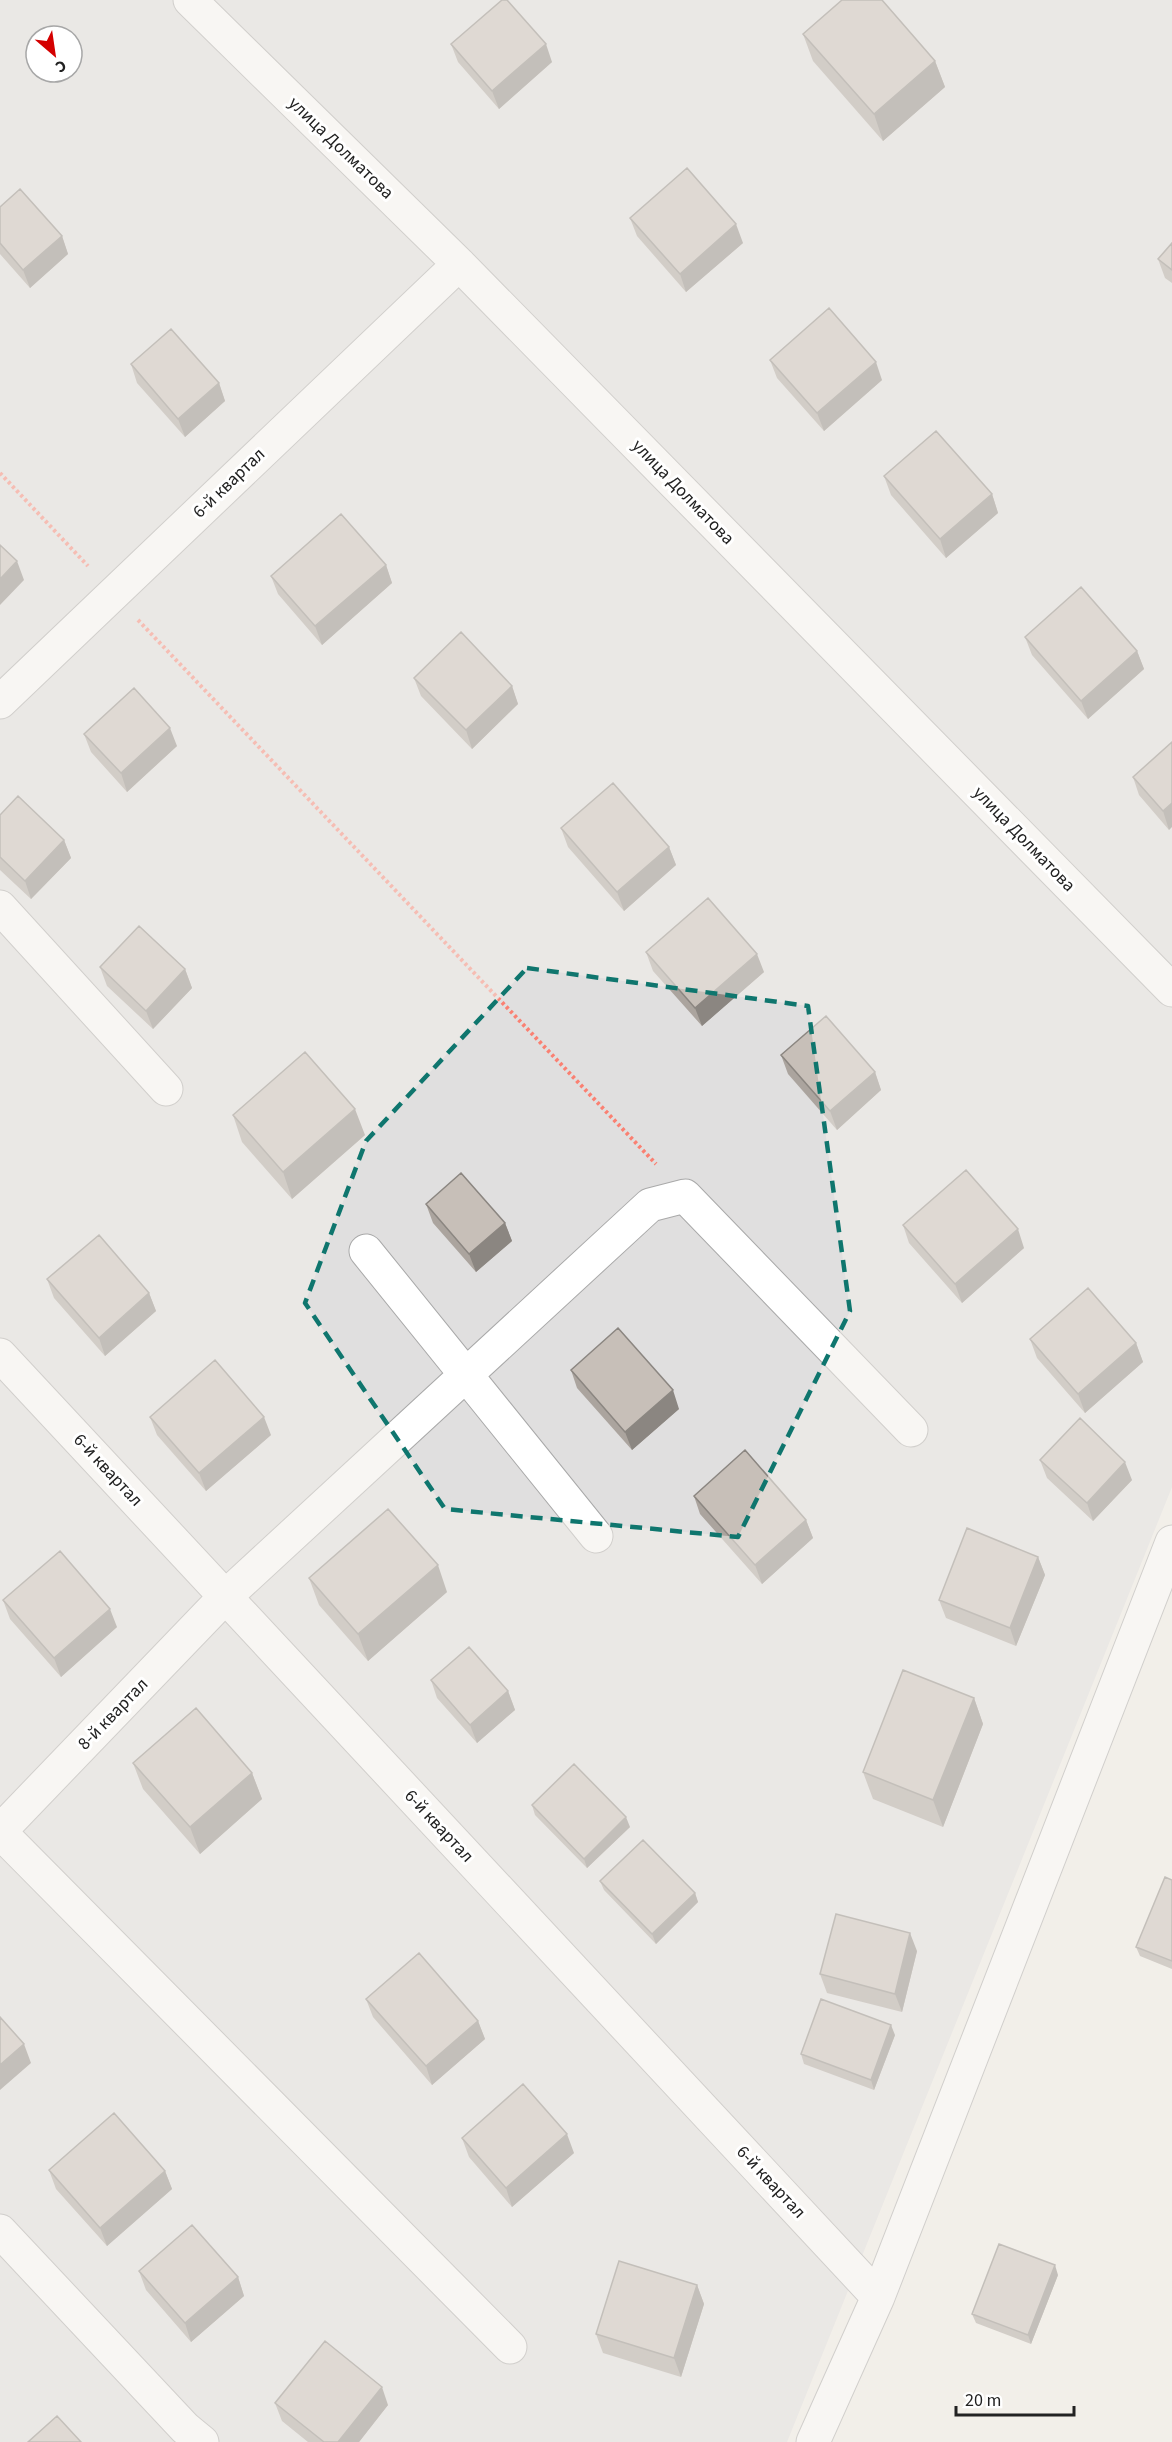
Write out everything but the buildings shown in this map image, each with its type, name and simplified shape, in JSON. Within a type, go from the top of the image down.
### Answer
[{"type":"street","name":"улица Долматова","points":[[190,0],[459,264],[1172,990]]},
{"type":"street","name":"6-й квартал","points":[[0,702],[459,264]]},
{"type":"street","points":[[0,907],[166,1089]]},
{"type":"street","points":[[650,1205],[685,1196],[911,1430]]},
{"type":"street","name":"8-й квартал","points":[[0,1832],[225,1597],[650,1205]]},
{"type":"street","points":[[366,1251],[596,1536]]},
{"type":"street","name":"6-й квартал","points":[[0,1354],[879,2297]]},
{"type":"street","points":[[813,2442],[879,2297],[1172,1542]]},
{"type":"street","points":[[0,1832],[510,2347]]},
{"type":"street","points":[[0,2231],[185,2428],[202,2442]]},
{"type":"path","points":[[0,472],[113,594],[657,1165],[650,1205]]},
{"type":"highlighted area","points":[[527,968],[808,1006],[850,1311],[738,1537],[445,1509],[305,1303],[366,1141]]},
{"type":"shaded area","points":[[0,0],[1172,0],[1172,1487],[787,2442],[0,2442]]}]
